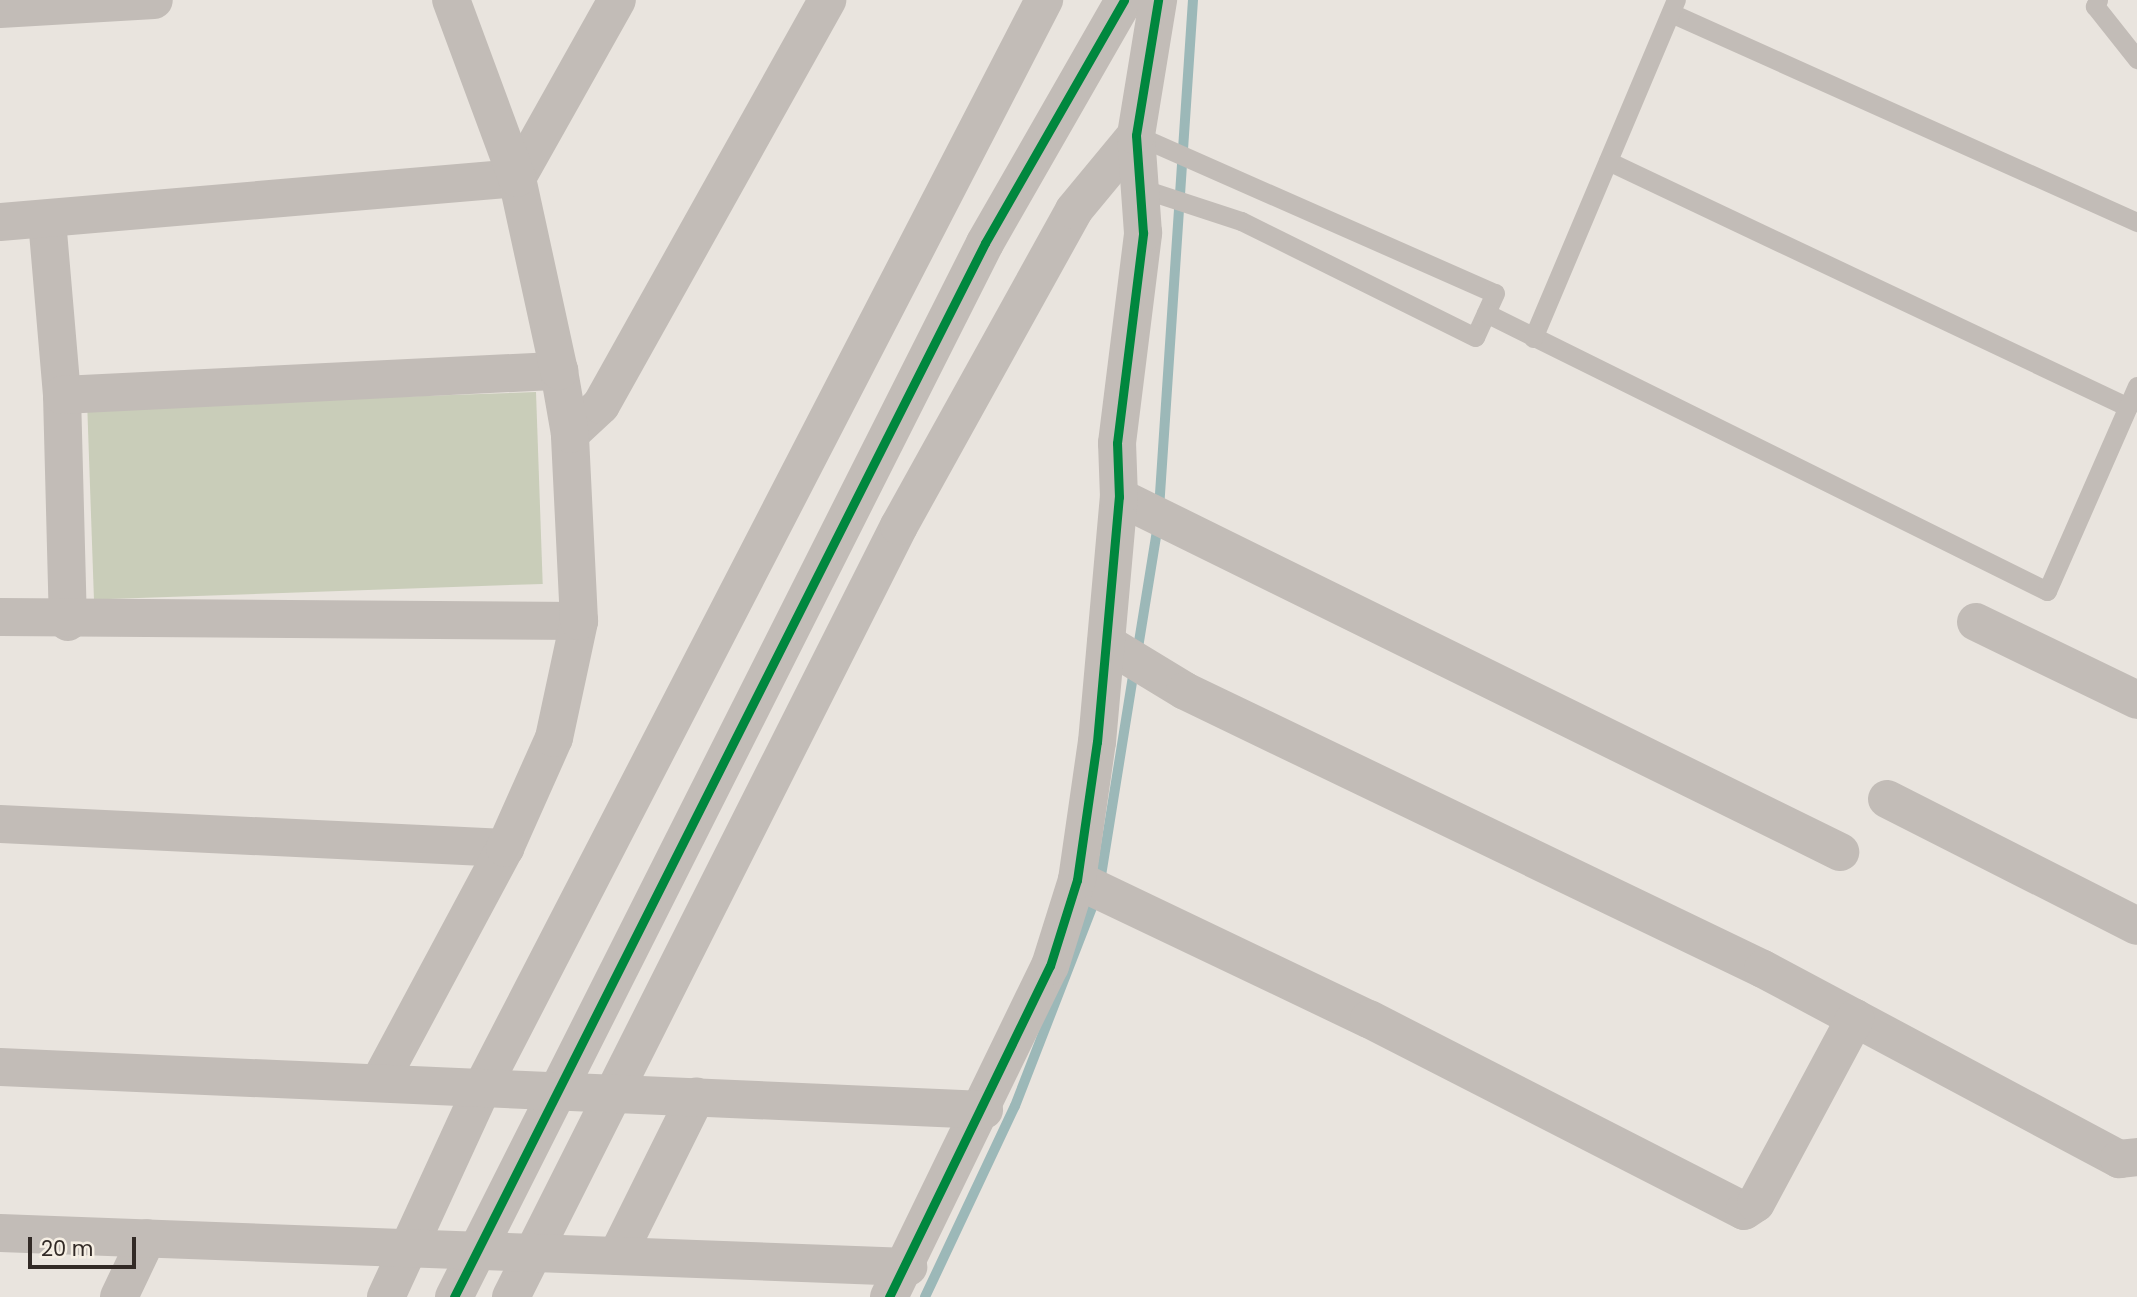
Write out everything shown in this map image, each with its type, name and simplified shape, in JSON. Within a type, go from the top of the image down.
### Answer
[{"type":"street","points":[[0,9],[154,0]]},
{"type":"street","points":[[380,1081],[505,848],[554,738],[579,621],[570,434],[559,371],[517,178],[451,0]]},
{"type":"street","points":[[517,178],[617,0]]},
{"type":"street","points":[[570,434],[601,405],[827,0]]},
{"type":"street","points":[[386,1297],[412,1248],[482,1088],[1044,0]]},
{"type":"street","points":[[454,1297],[985,243],[1124,0]]},
{"type":"street","points":[[0,1233],[617,1256],[899,1282],[984,1110],[1050,966],[1077,880],[1106,643],[1119,497],[1117,443],[1143,233],[1136,135],[1158,0]]},
{"type":"street","points":[[511,1297],[899,526],[1074,210],[1136,135]]},
{"type":"street","points":[[0,222],[517,178]]},
{"type":"street","points":[[47,220],[62,395],[68,622]]},
{"type":"street","points":[[62,395],[559,371]]},
{"type":"street","points":[[1119,497],[1840,852]]},
{"type":"street","points":[[0,617],[68,622],[579,621]]},
{"type":"street","points":[[1976,622],[2137,700]]},
{"type":"street","points":[[1106,643],[1185,691],[1855,1018],[2119,1160],[2137,1157]]},
{"type":"street","points":[[1887,799],[2137,926]]},
{"type":"street","points":[[0,824],[505,848]]},
{"type":"street","points":[[1077,880],[1369,1019],[1744,1211],[1756,1203],[1855,1018]]},
{"type":"street","points":[[0,1067],[380,1081],[482,1088],[984,1110]]},
{"type":"street","points":[[617,1256],[696,1097]]},
{"type":"street","points":[[119,1297],[147,1238]]},
{"type":"lane","points":[[2091,2],[2137,59]]},
{"type":"lane","points":[[1533,338],[1673,6],[2137,222]]},
{"type":"lane","points":[[1136,135],[1495,293],[1475,337],[1241,221],[1140,188]]},
{"type":"lane","points":[[1608,161],[2128,407]]},
{"type":"lane","points":[[1486,313],[2047,591],[2137,386]]},
{"type":"green space","points":[[536,392],[543,584],[94,600],[87,408]]},
{"type":"waterway","points":[[1159,509],[1193,0]]},
{"type":"waterway","points":[[1137,654],[1158,525]]},
{"type":"waterway","points":[[1100,882],[1134,670]]},
{"type":"waterway","points":[[925,1297],[1015,1106],[1096,897]]},
{"type":"cycle path","points":[[454,1297],[985,243],[1124,0]]},
{"type":"cycle path","points":[[889,1297],[1050,966],[1077,880],[1097,742],[1119,497],[1117,443],[1143,233],[1136,135],[1158,0]]}]
